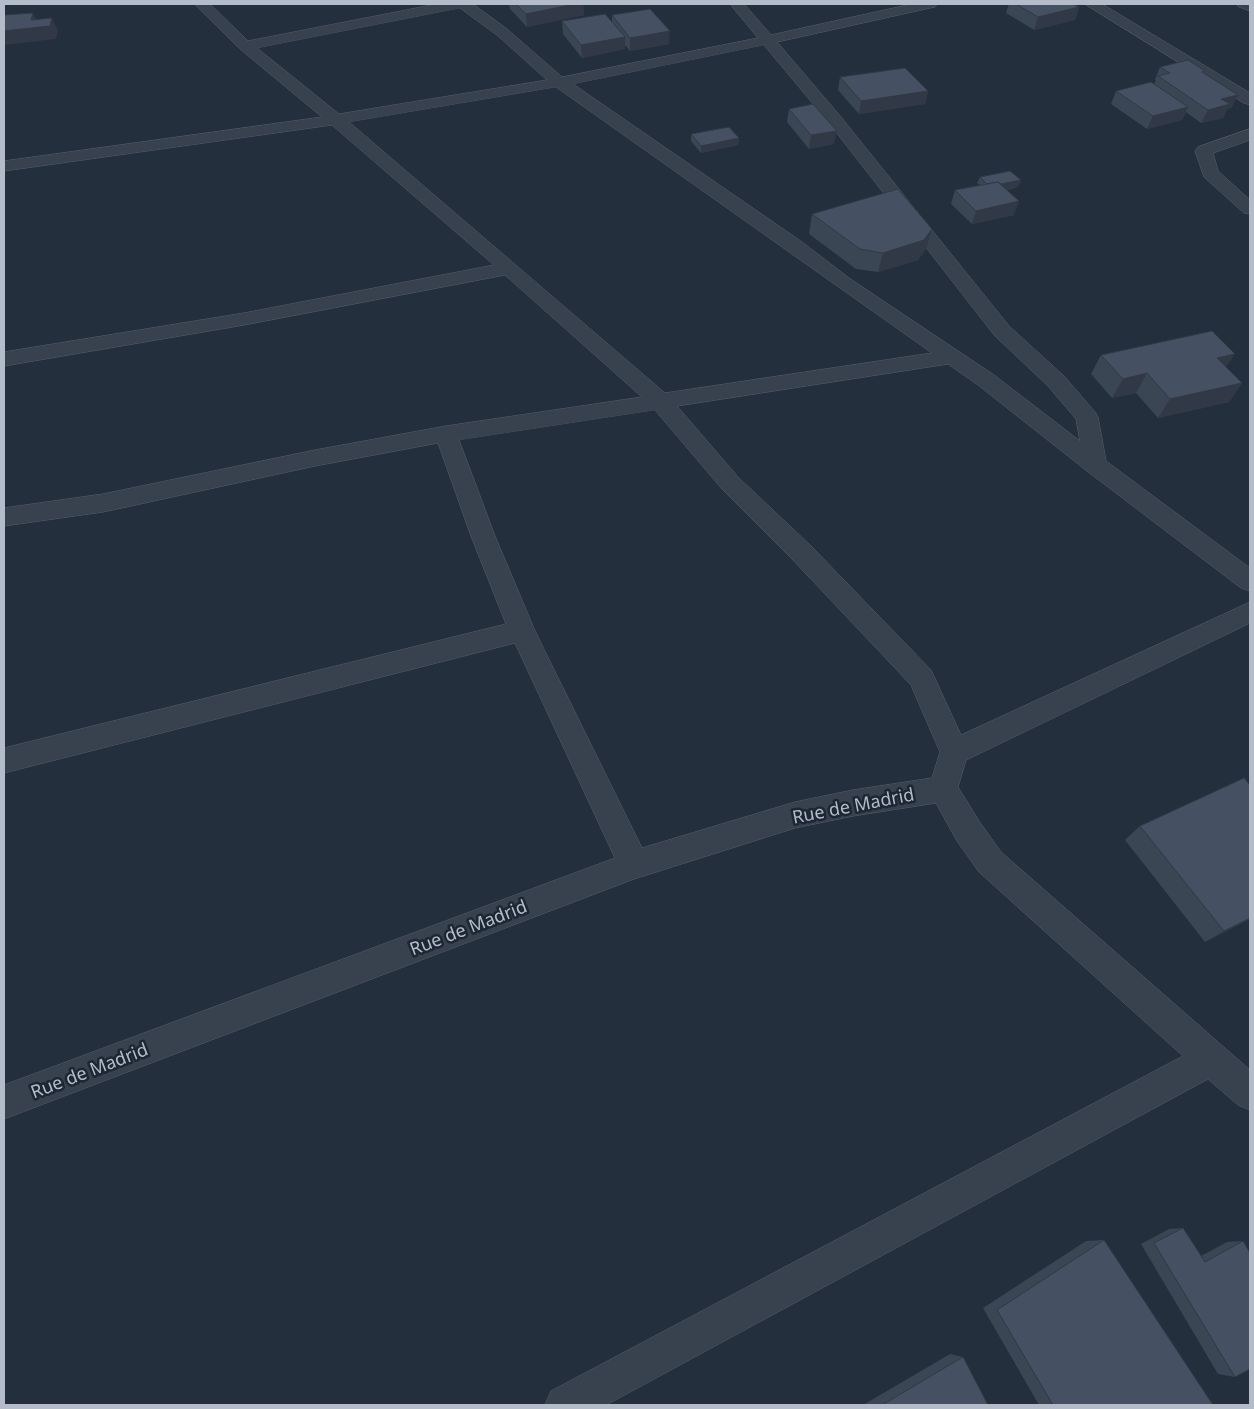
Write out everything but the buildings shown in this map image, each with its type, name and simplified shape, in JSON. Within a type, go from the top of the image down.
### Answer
[{"type":"street","points":[[202,4],[245,46],[335,118],[660,401],[730,482],[802,553],[922,678],[954,752],[943,789],[968,831],[990,862],[1250,1093]]},
{"type":"street","points":[[245,46],[458,4]]},
{"type":"street","points":[[464,4],[502,32],[559,82],[795,246],[842,282],[952,356],[1250,581]]},
{"type":"street","points":[[737,4],[835,120],[1002,331],[1056,381],[1087,417],[1095,465]]},
{"type":"street","points":[[4,166],[335,118],[559,82],[767,41],[930,4]]},
{"type":"street","points":[[1092,4],[1250,100]]},
{"type":"street","points":[[1244,4],[1250,7]]},
{"type":"street","points":[[1250,134],[1204,151],[1210,173],[1250,209]]},
{"type":"street","points":[[4,359],[244,318],[509,268]]},
{"type":"street","points":[[4,517],[103,503],[314,458],[446,434],[952,356]]},
{"type":"street","points":[[446,434],[483,536],[522,631],[634,865]]},
{"type":"street","points":[[954,752],[1250,612]]},
{"type":"street","points":[[4,762],[522,631]]},
{"type":"street","name":"Rue de Madrid","points":[[4,1102],[634,865],[795,815],[853,803],[943,789]]},
{"type":"street","points":[[565,1405],[1211,1059]]}]
